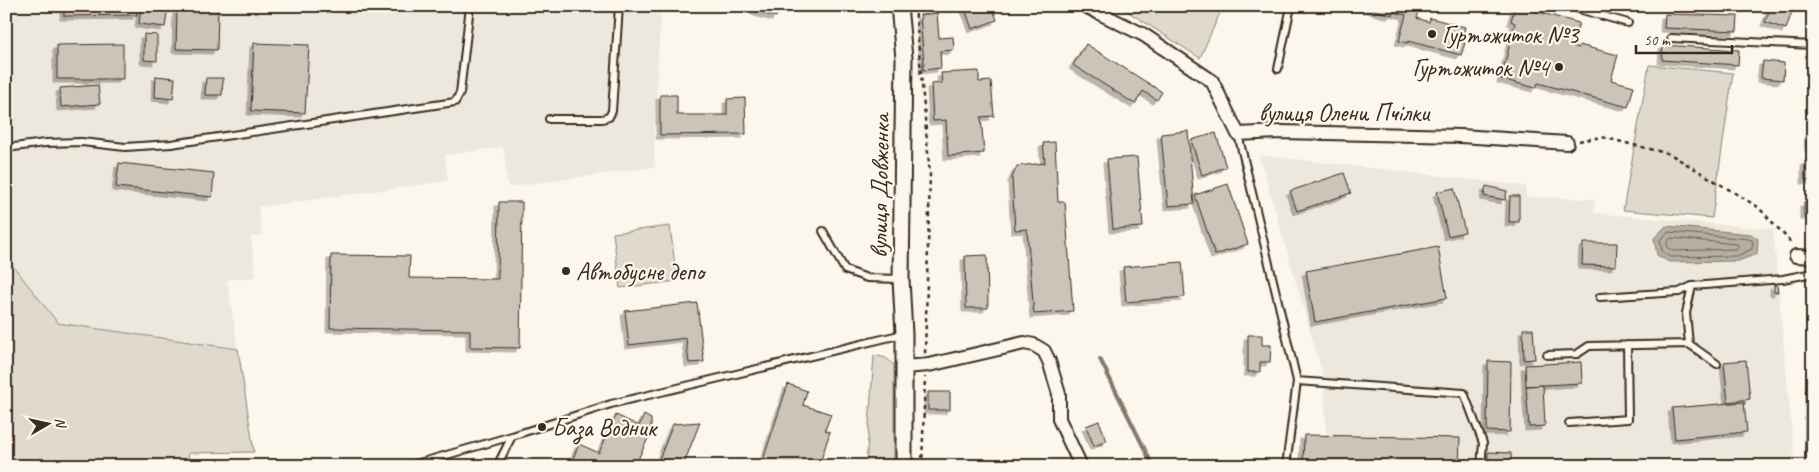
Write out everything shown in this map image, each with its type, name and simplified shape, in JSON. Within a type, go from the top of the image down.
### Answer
[{"type":"street","name":"вулиця Довженка","points":[[899,6],[904,58],[902,279],[904,466]]},
{"type":"street","name":"вулиця Олени Пчілки","points":[[1085,6],[1101,10],[1144,35],[1212,81],[1238,134],[1280,132],[1442,136],[1567,143]]},
{"type":"street","points":[[1796,256],[1813,257]]},
{"type":"street","points":[[904,367],[925,366],[1024,343],[1044,351],[1059,394],[1059,419],[1081,466]]},
{"type":"street","points":[[1812,466],[1813,392]]},
{"type":"lane","points":[[6,148],[45,143],[82,142],[125,147],[171,144],[455,102],[460,93],[470,6]]},
{"type":"lane","points":[[549,120],[602,119],[609,116],[612,110],[619,6]]},
{"type":"lane","points":[[1278,68],[1291,6]]},
{"type":"lane","points":[[1568,6],[1628,23]]},
{"type":"lane","points":[[1670,38],[1813,46]]},
{"type":"lane","points":[[1238,134],[1297,382],[1286,466]]},
{"type":"lane","points":[[823,231],[845,270],[867,278],[902,279]]},
{"type":"lane","points":[[1600,297],[1679,292],[1692,286],[1783,279],[1813,273]]},
{"type":"lane","points":[[1689,344],[1686,313],[1692,286]]},
{"type":"lane","points":[[409,466],[512,436],[611,404],[904,334]]},
{"type":"lane","points":[[1547,355],[1577,354],[1589,346],[1689,344],[1717,364]]},
{"type":"lane","points":[[1569,424],[1628,419],[1627,345]]},
{"type":"lane","points":[[1297,382],[1464,393],[1482,443],[1481,466]]},
{"type":"lane","points":[[497,466],[512,436]]},
{"type":"path","points":[[915,6],[930,175],[922,466]]},
{"type":"path","points":[[1567,143],[1602,137],[1670,154],[1758,207],[1789,240],[1796,256]]},
{"type":"shaded area","points":[[6,6],[661,6],[654,137],[655,167],[508,187],[503,147],[445,155],[448,181],[258,207],[262,235],[251,237],[256,277],[227,280],[238,349],[58,322],[6,256]]},
{"type":"shaded area","points":[[1119,6],[1223,6],[1200,58]]},
{"type":"shaded area","points":[[1649,65],[1733,73],[1712,218],[1623,210]]},
{"type":"shaded area","points":[[1259,155],[1526,186],[1526,197],[1595,199],[1594,213],[1773,229],[1795,466],[1333,466],[1327,450],[1324,379]]},
{"type":"shaded area","points":[[670,226],[677,281],[620,288],[613,233]]},
{"type":"shaded area","points":[[6,257],[58,323],[238,349],[254,452],[189,453],[187,466],[6,466]]},
{"type":"shaded area","points":[[874,355],[886,358],[894,365],[894,466],[866,466]]},
{"type":"water","points":[[1666,226],[1751,234],[1758,239],[1757,254],[1738,261],[1669,262],[1657,255],[1654,238]]},
{"type":"building","points":[[64,6],[137,6],[137,15],[64,16]]},
{"type":"building","points":[[141,6],[168,6],[165,27],[139,24]]},
{"type":"building","points":[[756,6],[779,6],[776,17],[755,11]]},
{"type":"building","points":[[964,6],[992,6],[997,20],[972,29]]},
{"type":"building","name":"Гуртожиток №3","points":[[1359,6],[1421,6],[1417,18],[1429,22],[1430,18],[1465,27],[1461,42],[1465,43],[1461,55],[1408,41],[1408,43],[1399,41],[1406,15],[1393,12],[1392,15]]},
{"type":"building","name":"Гуртожиток №4","points":[[1515,6],[1579,23],[1572,46],[1579,48],[1579,45],[1618,55],[1611,80],[1634,86],[1628,107],[1538,83],[1536,88],[1501,79],[1515,23],[1511,21]]},
{"type":"building","points":[[1771,6],[1794,6],[1786,29],[1765,22]]},
{"type":"building","points":[[177,9],[218,10],[217,50],[176,49]]},
{"type":"building","points":[[937,13],[939,38],[953,37],[954,50],[940,51],[941,68],[923,70],[920,15]]},
{"type":"building","points":[[1665,14],[1738,16],[1737,31],[1664,28]]},
{"type":"building","points":[[144,34],[157,35],[157,61],[144,60]]},
{"type":"building","points":[[254,43],[309,45],[305,113],[251,111]]},
{"type":"building","points":[[123,44],[123,79],[57,79],[57,45]]},
{"type":"building","points":[[1086,44],[1162,92],[1157,100],[1143,91],[1135,104],[1073,65]]},
{"type":"building","points":[[1663,45],[1739,50],[1738,65],[1662,60]]},
{"type":"building","points":[[1763,61],[1784,63],[1783,80],[1761,78]]},
{"type":"building","points":[[979,71],[979,82],[991,81],[994,116],[981,117],[984,153],[948,156],[946,120],[933,121],[931,84],[942,83],[941,73]]},
{"type":"building","points":[[156,76],[175,78],[173,99],[155,97]]},
{"type":"building","points":[[206,78],[223,78],[222,95],[205,95]]},
{"type":"building","points":[[98,85],[100,104],[61,107],[60,88]]},
{"type":"building","points":[[660,95],[677,95],[677,115],[727,115],[727,99],[745,98],[746,134],[660,135]]},
{"type":"building","points":[[1188,131],[1194,204],[1168,206],[1161,134]]},
{"type":"building","points":[[1216,133],[1226,167],[1202,175],[1191,140]]},
{"type":"building","points":[[1808,133],[1813,133],[1813,147],[1809,147]]},
{"type":"building","points":[[1055,142],[1058,202],[1065,202],[1073,311],[1034,314],[1027,229],[1015,230],[1012,178],[1017,166],[1045,163],[1043,143]]},
{"type":"building","points":[[1137,157],[1143,227],[1113,229],[1107,159]]},
{"type":"building","points":[[1805,161],[1813,161],[1813,180],[1805,180]]},
{"type":"building","points":[[119,163],[214,173],[212,197],[116,187]]},
{"type":"building","points":[[1344,173],[1351,193],[1297,211],[1290,191]]},
{"type":"building","points":[[1228,184],[1248,244],[1215,255],[1195,195]]},
{"type":"building","points":[[1486,186],[1507,191],[1505,200],[1484,196]]},
{"type":"building","points":[[1454,188],[1465,232],[1448,236],[1437,192]]},
{"type":"building","points":[[1510,196],[1519,196],[1519,222],[1509,222]]},
{"type":"building","points":[[499,202],[522,202],[520,348],[470,347],[470,330],[330,328],[331,255],[410,256],[409,278],[498,279]]},
{"type":"building","points":[[1804,202],[1813,203],[1813,216],[1804,216]]},
{"type":"building","points":[[1583,243],[1617,243],[1616,266],[1582,265]]},
{"type":"building","points":[[1438,247],[1447,298],[1315,322],[1306,271]]},
{"type":"building","points":[[987,255],[988,308],[966,308],[965,256]]},
{"type":"building","points":[[1182,262],[1185,297],[1126,302],[1123,267]]},
{"type":"building","points":[[1774,285],[1777,285],[1778,292],[1774,292]]},
{"type":"building","points":[[697,303],[704,362],[689,363],[686,338],[629,345],[625,311]]},
{"type":"building","points":[[1523,329],[1533,329],[1535,359],[1524,360]]},
{"type":"building","points":[[1248,335],[1262,335],[1262,345],[1271,345],[1270,362],[1260,362],[1260,372],[1248,372]]},
{"type":"building","points":[[1746,360],[1750,399],[1728,402],[1724,362]]},
{"type":"building","points":[[1488,361],[1511,362],[1510,432],[1487,431]]},
{"type":"building","points":[[1581,362],[1582,383],[1526,386],[1525,365]]},
{"type":"building","points":[[788,384],[807,391],[803,405],[831,414],[825,430],[830,432],[819,466],[761,466]]},
{"type":"building","points":[[1543,385],[1545,426],[1529,427],[1526,386]]},
{"type":"building","points":[[928,392],[950,392],[950,410],[928,410]]},
{"type":"building","points":[[1744,402],[1747,432],[1675,439],[1672,408]]},
{"type":"building","points":[[616,415],[639,426],[644,415],[651,419],[651,432],[635,466],[570,466],[579,444],[599,453]]},
{"type":"building","points":[[1099,421],[1107,441],[1094,446],[1086,426]]},
{"type":"building","points":[[700,422],[683,466],[669,466],[658,462],[673,424]]},
{"type":"building","points":[[1304,435],[1460,438],[1459,466],[1303,466]]},
{"type":"building","points":[[1488,452],[1511,453],[1511,466],[1488,466]]},
{"type":"waterway","points":[[1100,359],[1153,466]]},
{"type":"place","name":"Гуртожиток №3","points":[[1432,34]]},
{"type":"place","name":"Гуртожиток №4","points":[[1559,67]]},
{"type":"place","name":"Автобусне депо","points":[[566,271]]},
{"type":"place","name":"База Водник","points":[[542,427]]}]
